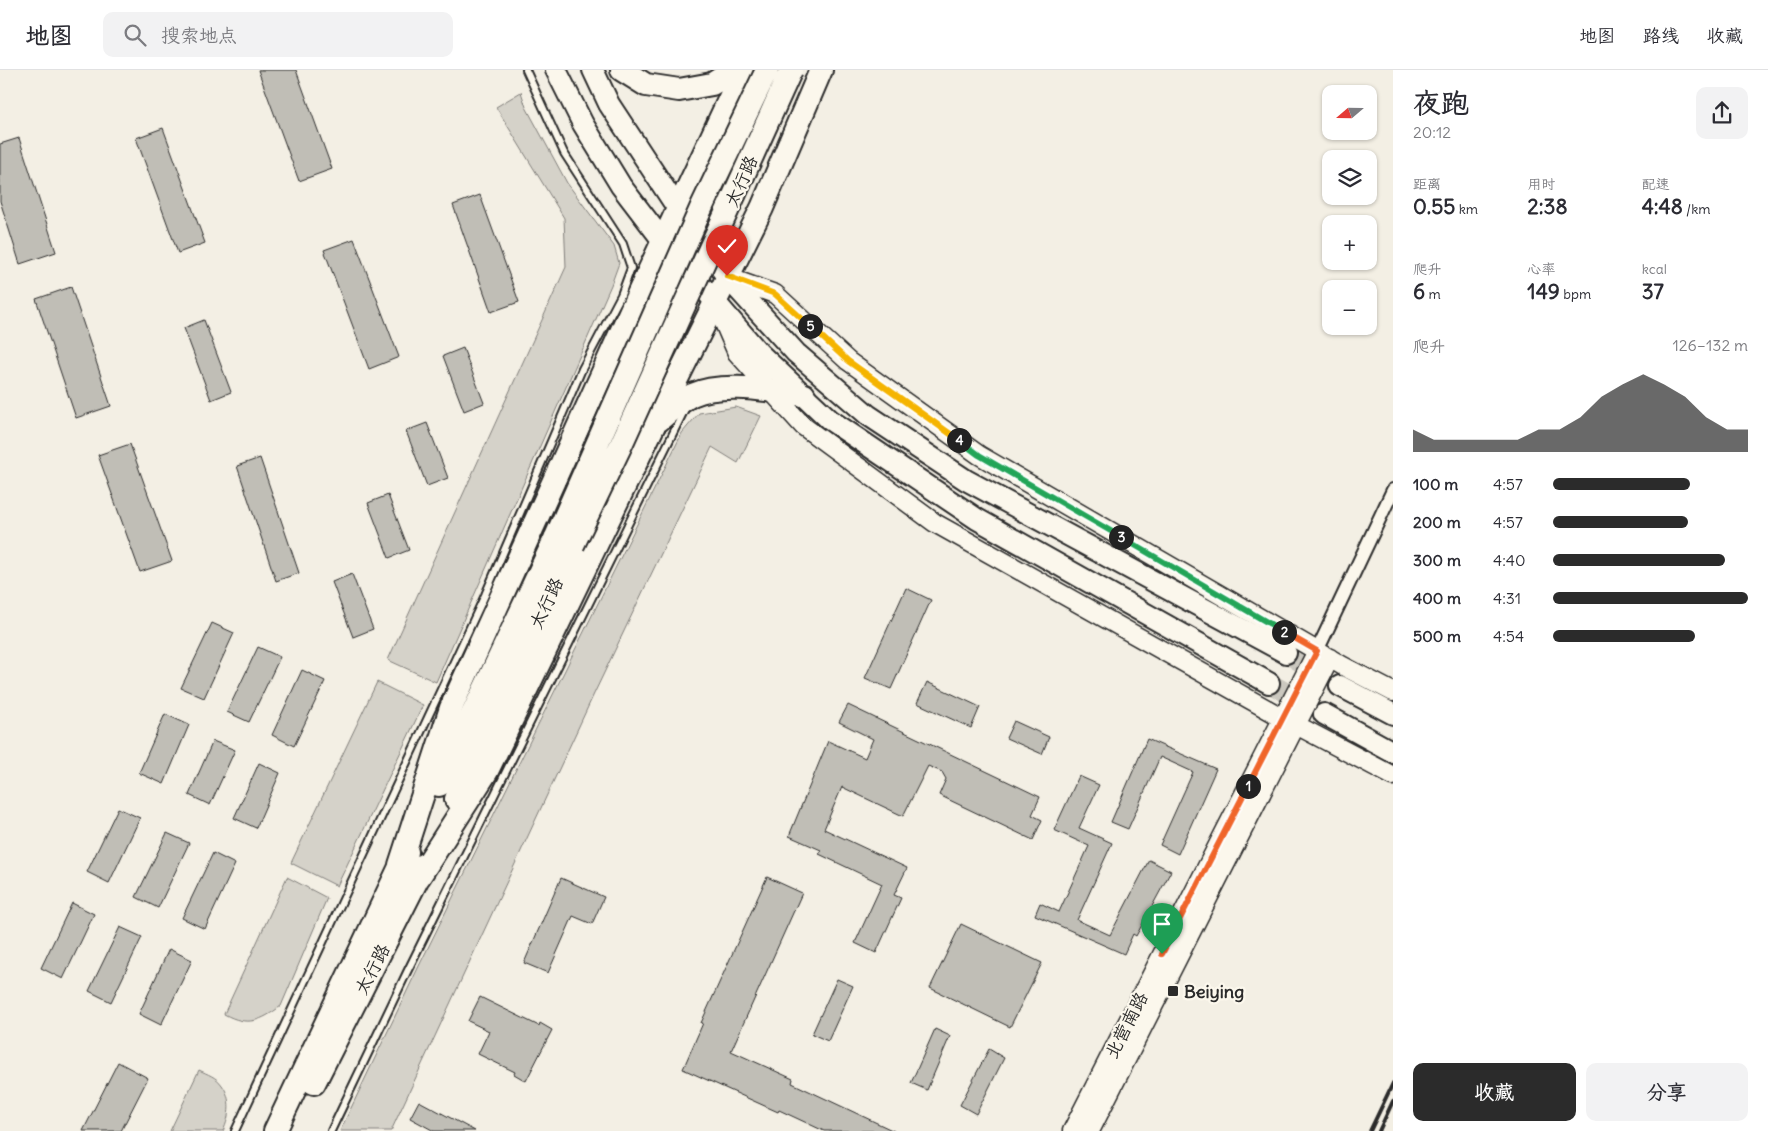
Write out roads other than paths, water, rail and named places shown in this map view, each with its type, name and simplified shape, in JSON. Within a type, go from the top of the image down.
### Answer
[{"type":"highway","points":[[622,70],[646,85],[680,90],[712,84],[734,70]]},
{"type":"highway","points":[[410,871],[451,708],[743,70]]},
{"type":"highway","name":"太行路","points":[[291,1131],[564,541],[702,204],[767,70]]},
{"type":"highway","name":"太行路","points":[[564,541],[620,447],[792,70]]},
{"type":"highway","points":[[410,871],[487,772],[655,423],[762,208],[821,70]]},
{"type":"highway","points":[[655,423],[692,395],[718,389],[750,388],[804,396]]},
{"type":"highway","name":"太行路","points":[[275,1131],[410,871]]},
{"type":"main road","points":[[556,70],[583,124],[622,186],[663,242],[759,353],[830,420],[977,519],[1270,683]]},
{"type":"main road","points":[[593,70],[609,104],[678,209],[727,276],[796,353],[868,415],[966,480],[1286,653]]},
{"type":"main road","points":[[727,276],[775,294],[848,361],[979,455],[1323,655],[1393,692]]},
{"type":"main road","points":[[714,302],[737,353],[804,426],[935,523],[1289,721],[1393,776]]},
{"type":"main road","name":"北营南路","points":[[1072,1131],[1323,655]]},
{"type":"main road","points":[[1340,686],[1393,714]]},
{"type":"main road","points":[[1324,714],[1393,752]]},
{"type":"main road","name":"北营南路","points":[[1090,1131],[1289,721]]},
{"type":"street","points":[[1323,655],[1393,490]]},
{"type":"lane","points":[[235,1131],[485,595],[578,378],[621,295],[631,268],[623,244],[564,153],[526,70]]},
{"type":"lane","points":[[632,70],[667,88]]},
{"type":"lane","points":[[331,1131],[407,972],[692,395]]},
{"type":"tunnel","points":[[1286,653],[1340,686]]},
{"type":"tunnel","points":[[1269,683],[1324,714]]},
{"type":"railway","points":[[1370,1131],[1393,1083]]},
{"type":"railway","points":[[1379,1131],[1393,1101]]},
{"type":"place","name":"Beiying","points":[[1173,991]]}]
